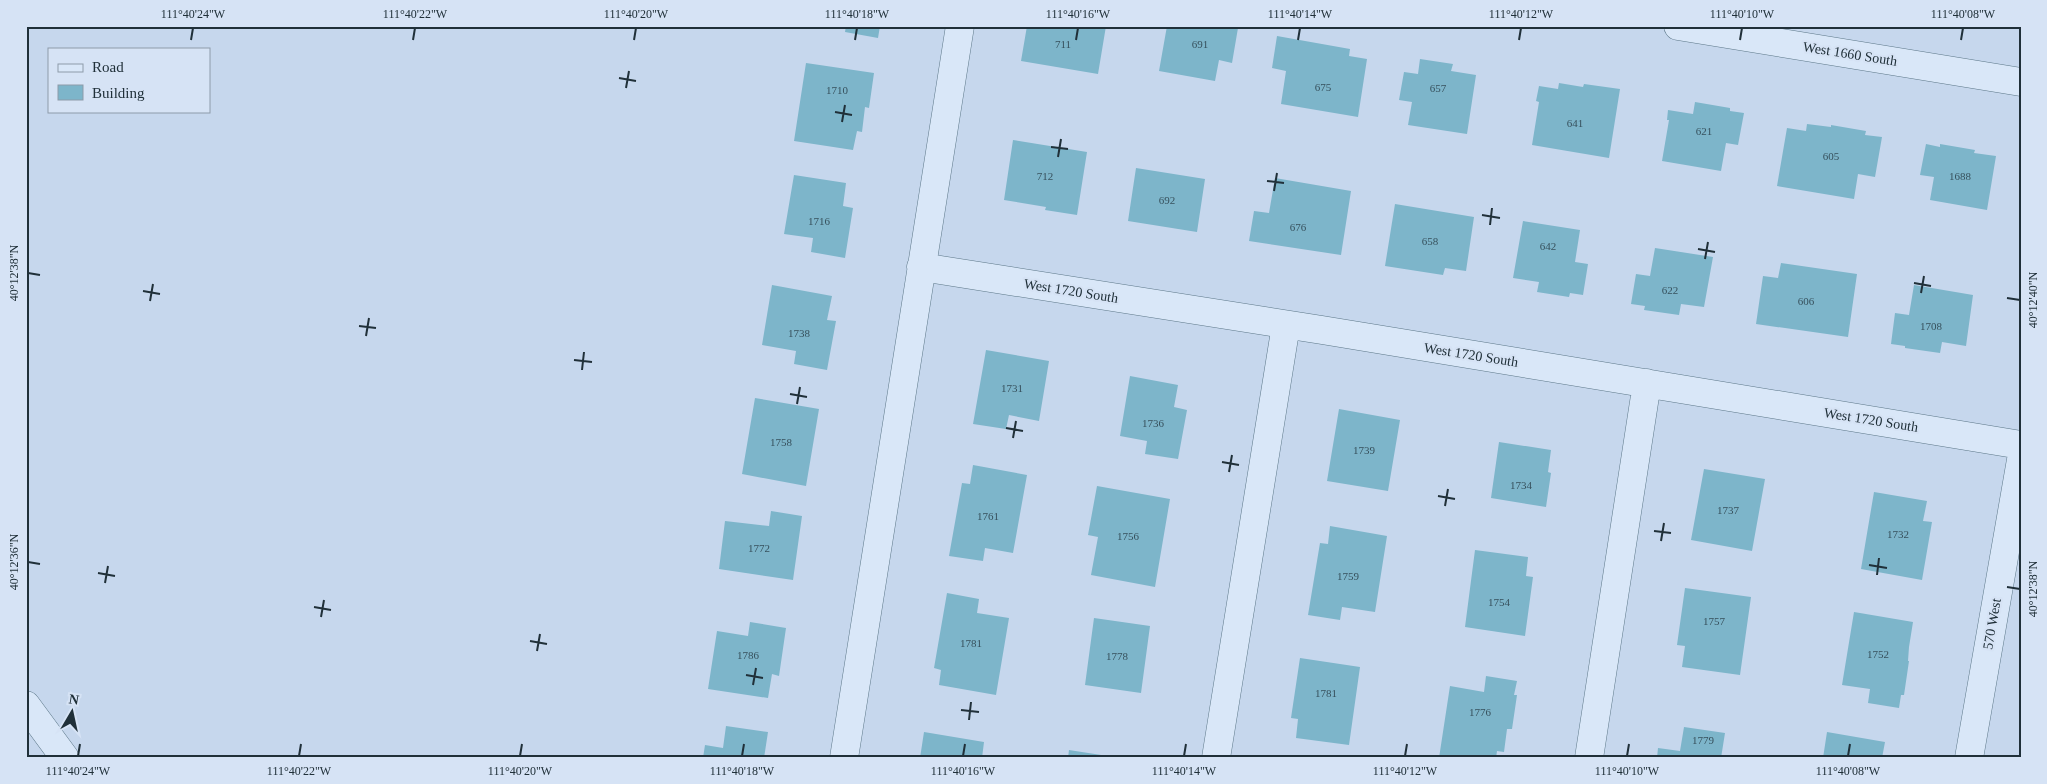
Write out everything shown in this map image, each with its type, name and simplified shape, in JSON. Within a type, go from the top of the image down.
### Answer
[{"type":"street","points":[[844,758],[920,267],[960,26]]},
{"type":"street","name":"West 1660 South","points":[[1678,26],[2021,82]]},
{"type":"street","name":"West 1720 South","points":[[920,267],[1647,383],[2021,445]]},
{"type":"street","points":[[1216,758],[1286,325]]},
{"type":"street","points":[[1589,758],[1647,383]]},
{"type":"street","name":"570 West","points":[[1969,758],[2021,460]]},
{"type":"street","points":[[26,705],[66,758]]},
{"type":"building","points":[[846,26],[880,26],[878,38],[845,32]]},
{"type":"building","points":[[1027,26],[1106,26],[1098,74],[1021,61]]},
{"type":"building","points":[[1167,26],[1226,26],[1238,28],[1232,63],[1219,60],[1215,81],[1159,71]]},
{"type":"building","points":[[1277,36],[1350,49],[1349,56],[1367,59],[1358,117],[1281,104],[1286,71],[1272,68]]},
{"type":"building","points":[[1420,59],[1453,64],[1451,71],[1476,75],[1467,134],[1408,125],[1412,102],[1399,100],[1404,72],[1418,74]]},
{"type":"building","points":[[806,63],[874,73],[869,108],[865,107],[862,132],[857,131],[853,150],[794,141]]},
{"type":"building","points":[[1559,83],[1583,87],[1584,84],[1620,89],[1609,158],[1532,145],[1539,102],[1536,101],[1539,86],[1558,89]]},
{"type":"building","points":[[1695,102],[1730,108],[1730,111],[1744,113],[1738,145],[1726,143],[1721,171],[1662,161],[1669,120],[1667,120],[1668,110],[1693,114]]},
{"type":"building","points":[[1807,124],[1831,127],[1831,125],[1866,131],[1865,135],[1882,137],[1875,177],[1858,174],[1854,199],[1777,186],[1787,128],[1806,131]]},
{"type":"building","points":[[1013,140],[1087,152],[1077,215],[1045,210],[1046,207],[1004,200]]},
{"type":"building","points":[[1926,144],[1940,147],[1940,144],[1975,150],[1974,153],[1996,156],[1987,210],[1930,200],[1934,177],[1920,175]]},
{"type":"building","points":[[1136,168],[1205,179],[1197,232],[1128,221]]},
{"type":"building","points":[[794,175],[846,183],[843,206],[853,208],[845,258],[811,252],[813,238],[784,234]]},
{"type":"building","points":[[1275,178],[1351,191],[1341,255],[1249,241],[1254,211],[1269,213]]},
{"type":"building","points":[[1395,204],[1474,217],[1466,271],[1445,268],[1443,275],[1385,266]]},
{"type":"building","points":[[1523,221],[1580,230],[1575,262],[1588,264],[1583,295],[1570,293],[1569,297],[1537,292],[1539,282],[1513,278]]},
{"type":"building","points":[[1655,248],[1713,257],[1704,307],[1681,304],[1679,315],[1644,310],[1645,306],[1631,304],[1636,274],[1650,276]]},
{"type":"building","points":[[1781,263],[1857,274],[1848,337],[1756,324],[1763,276],[1778,278]]},
{"type":"building","points":[[772,285],[832,296],[827,320],[836,321],[827,370],[794,364],[796,351],[762,345]]},
{"type":"building","points":[[1914,285],[1973,295],[1966,346],[1942,342],[1940,353],[1891,344],[1895,313],[1909,315]]},
{"type":"building","points":[[986,350],[1049,361],[1039,421],[1009,415],[1006,429],[973,424]]},
{"type":"building","points":[[1130,376],[1178,385],[1174,407],[1187,410],[1178,459],[1145,454],[1147,441],[1120,436]]},
{"type":"building","points":[[755,398],[819,409],[806,486],[742,474]]},
{"type":"building","points":[[1339,409],[1400,420],[1388,491],[1327,481]]},
{"type":"building","points":[[1499,442],[1551,450],[1548,472],[1551,473],[1546,507],[1491,498]]},
{"type":"building","points":[[973,465],[1027,475],[1013,553],[985,548],[983,561],[949,556],[962,483],[970,484]]},
{"type":"building","points":[[1704,469],[1765,479],[1752,551],[1691,540]]},
{"type":"building","points":[[1097,486],[1170,499],[1155,587],[1091,575],[1098,537],[1088,535]]},
{"type":"building","points":[[1874,492],[1927,501],[1923,521],[1932,522],[1922,580],[1861,569]]},
{"type":"building","points":[[771,511],[802,516],[793,580],[719,569],[725,521],[769,526]]},
{"type":"building","points":[[1330,526],[1387,536],[1375,612],[1342,607],[1340,620],[1308,615],[1320,543],[1328,544]]},
{"type":"building","points":[[1475,550],[1528,557],[1526,576],[1533,577],[1525,636],[1465,627]]},
{"type":"building","points":[[1685,588],[1751,597],[1740,675],[1682,667],[1685,646],[1677,645]]},
{"type":"building","points":[[947,593],[979,599],[977,613],[1009,618],[996,695],[939,685],[941,670],[934,668]]},
{"type":"building","points":[[1854,612],[1913,622],[1904,695],[1901,695],[1899,708],[1868,703],[1870,689],[1842,685]]},
{"type":"building","points":[[1094,618],[1150,626],[1141,693],[1085,685]]},
{"type":"building","points":[[750,622],[786,628],[779,676],[772,674],[768,698],[708,689],[717,631],[748,636]]},
{"type":"building","points":[[1300,658],[1360,667],[1349,745],[1296,738],[1298,719],[1291,718]]},
{"type":"building","points":[[1486,676],[1517,681],[1514,695],[1517,695],[1512,729],[1507,729],[1504,752],[1497,751],[1496,758],[1439,758],[1450,686],[1484,692]]},
{"type":"building","points":[[726,726],[768,732],[764,758],[703,758],[705,745],[723,748]]},
{"type":"building","points":[[1684,727],[1725,733],[1721,758],[1657,758],[1658,748],[1680,751]]},
{"type":"building","points":[[924,732],[984,742],[982,758],[920,758]]},
{"type":"building","points":[[1827,732],[1885,742],[1882,758],[1823,758]]},
{"type":"building","points":[[1069,750],[1114,757],[1114,758],[1068,758]]}]
